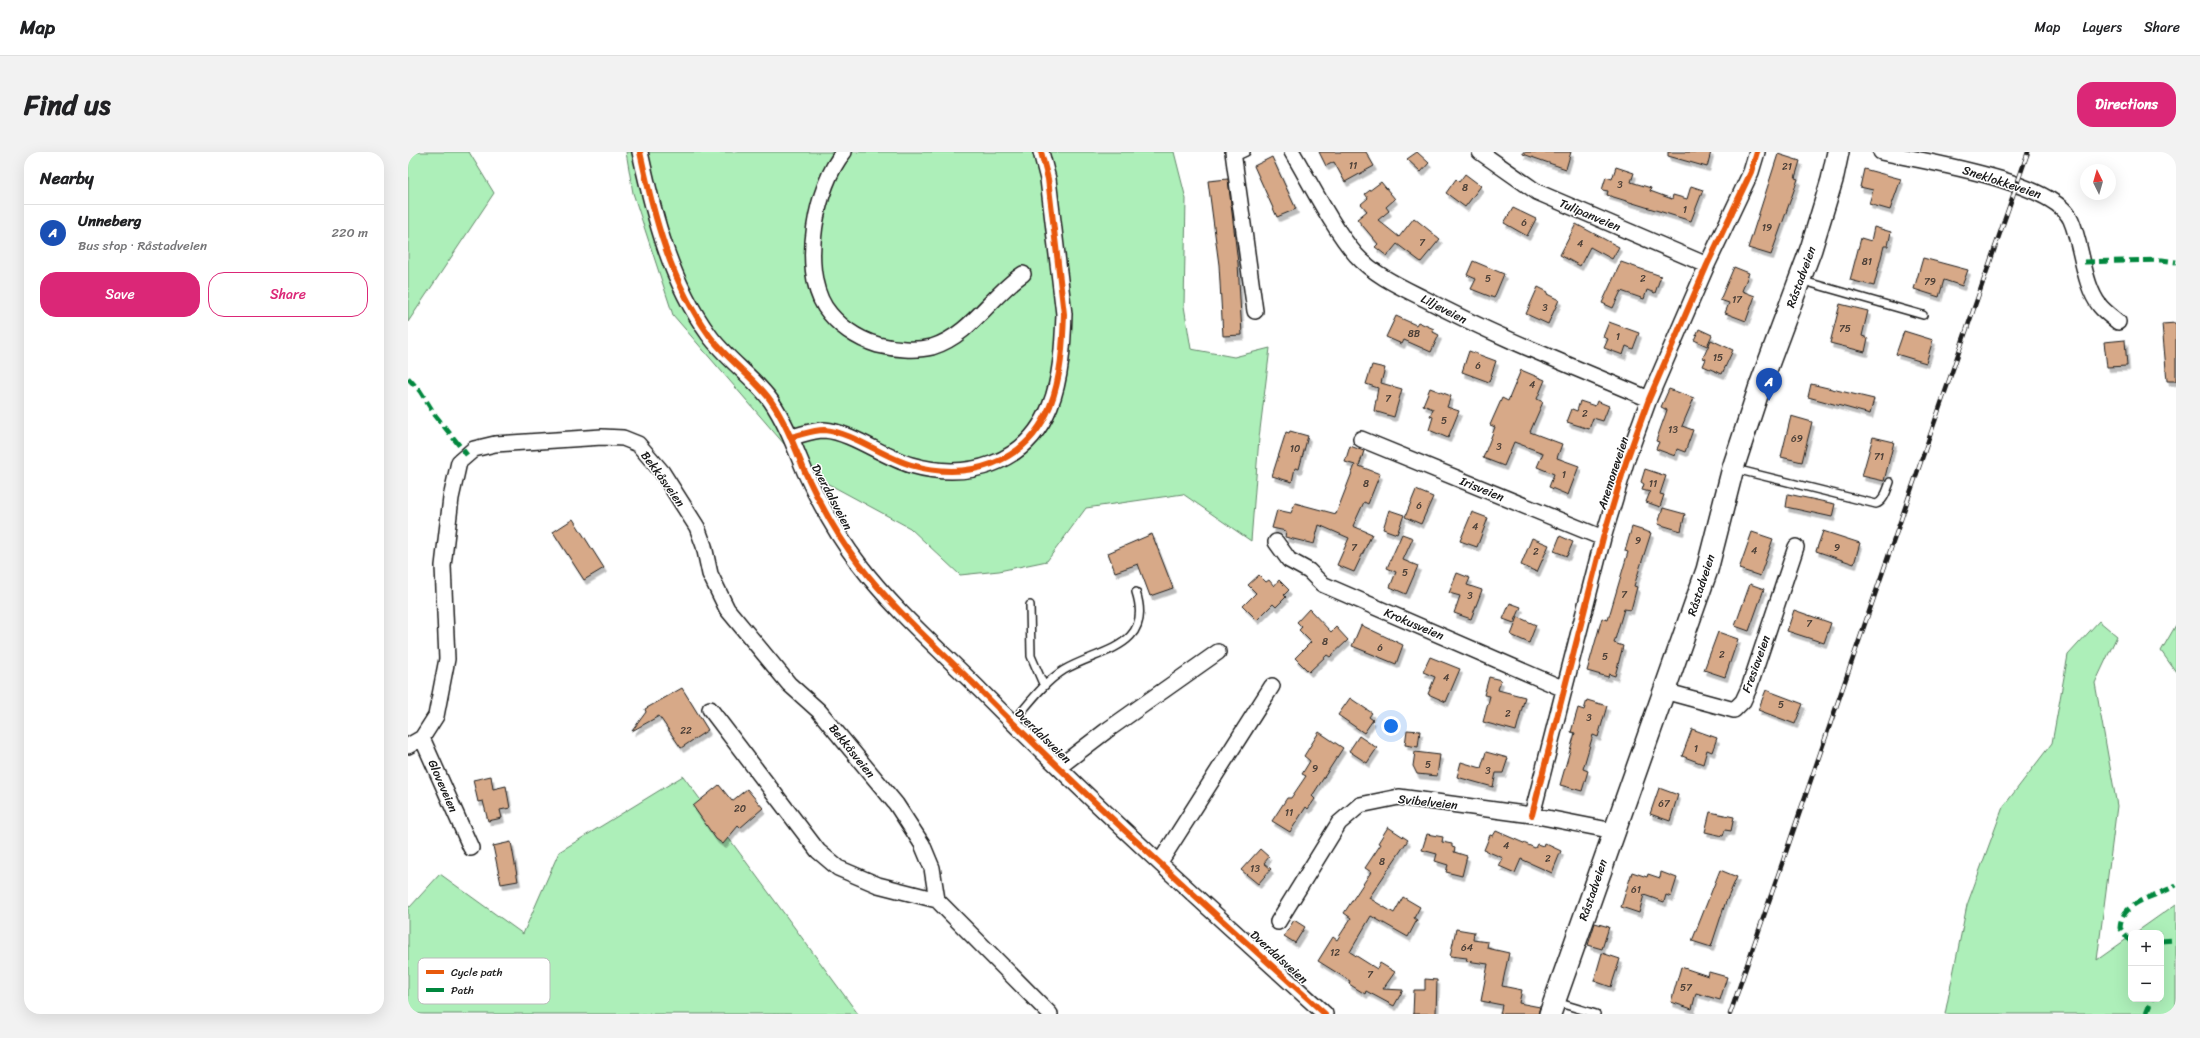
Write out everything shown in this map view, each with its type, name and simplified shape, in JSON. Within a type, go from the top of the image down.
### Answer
[{"type":"main road","name":"Råstadveien","points":[[1552,1008],[1707,570],[1732,468],[1820,221],[1838,152]]},
{"type":"street","name":"Dverdalsveien","points":[[640,152],[655,222],[669,261],[687,297],[709,335],[770,399],[791,437],[806,474],[839,534],[858,564],[886,596],[1012,723],[1160,862],[1326,1014]]},
{"type":"street","points":[[844,152],[838,159],[820,197],[815,221],[813,251],[818,288],[825,306],[848,330],[864,341],[888,348],[931,347],[952,338],[1023,274]]},
{"type":"street","points":[[791,437],[819,430],[830,431],[854,439],[871,449],[910,465],[945,472],[968,470],[991,464],[1012,455],[1029,439],[1050,407],[1055,392],[1064,321],[1064,296],[1048,179],[1041,152]]},
{"type":"street","name":"Liljeveien","points":[[1292,152],[1339,230],[1357,255],[1373,270],[1397,285],[1459,317],[1649,399]]},
{"type":"street","name":"Tulipanveien","points":[[1480,152],[1537,192],[1707,265]]},
{"type":"street","name":"Anemoneveien","points":[[1532,815],[1604,538],[1626,462],[1649,399],[1707,265],[1751,172],[1757,152]]},
{"type":"street","name":"Sneklokkeveien","points":[[1881,152],[1959,169],[2017,184],[2043,194],[2058,203],[2071,219],[2090,286],[2100,305],[2118,322]]},
{"type":"street","points":[[1238,154],[1255,311]]},
{"type":"street","name":"Bekkåsveien","points":[[422,738],[436,716],[447,659],[443,566],[451,498],[459,462],[474,449],[495,444],[602,437],[623,438],[638,444],[662,472],[697,527],[704,546],[710,574],[727,609],[789,684],[819,711],[896,804],[922,844],[932,868],[937,900]]},
{"type":"street","name":"Irisveien","points":[[1361,439],[1604,538]]},
{"type":"street","name":"Krokusveien","points":[[1276,542],[1289,560],[1309,571],[1322,584],[1564,689]]},
{"type":"street","name":"Fresiaveien","points":[[1664,691],[1734,710],[1738,707],[1749,688],[1796,547]]},
{"type":"street","name":"Dverdalsveien","points":[[1059,767],[1106,731],[1218,652]]},
{"type":"street","points":[[1160,862],[1272,686]]},
{"type":"street","points":[[710,709],[818,850],[838,868],[878,885],[937,900],[1050,1014]]},
{"type":"street","points":[[408,746],[422,738]]},
{"type":"street","name":"Gloveveien","points":[[422,738],[471,848]]},
{"type":"street","name":"Svibelveien","points":[[1278,922],[1339,823],[1360,805],[1399,797],[1532,815],[1614,831]]},
{"type":"lane","points":[[1800,280],[1923,315]]},
{"type":"lane","points":[[1732,468],[1876,504],[1883,498],[1890,482]]},
{"type":"lane","name":"Dverdalsveien","points":[[1012,723],[1044,686],[1063,670],[1122,643],[1135,632],[1140,624],[1140,606],[1136,592]]},
{"type":"lane","points":[[1030,605],[1031,656],[1044,686]]},
{"type":"lane","points":[[1552,1008],[1596,1014]]},
{"type":"green space","points":[[408,152],[469,152],[494,193],[408,322]]},
{"type":"green space","points":[[626,152],[1174,152],[1186,199],[1184,306],[1191,349],[1234,357],[1270,348],[1259,438],[1251,541],[1183,494],[1086,508],[1047,561],[999,571],[960,575],[910,528],[810,474],[673,315],[633,193]]},
{"type":"green space","points":[[2099,621],[2117,636],[2095,683],[2117,806],[2097,960],[2128,938],[2128,1002],[2164,1002],[2164,930],[2139,930],[2176,904],[2176,1014],[1945,1014],[1967,905],[2003,807],[2052,743],[2068,655]]},
{"type":"green space","points":[[2176,625],[2176,672],[2161,651]]},
{"type":"green space","points":[[683,776],[858,1014],[408,1014],[408,906],[410,907],[440,874],[523,934],[559,852]]},
{"type":"building","points":[[1319,152],[1366,152],[1374,166],[1345,182],[1334,162],[1326,166]]},
{"type":"building","points":[[1417,152],[1429,163],[1421,172],[1407,159]]},
{"type":"building","points":[[1523,152],[1571,152],[1566,169],[1523,154]]},
{"type":"building","points":[[1668,152],[1711,152],[1707,167],[1668,156]]},
{"type":"building","points":[[1778,154],[1800,161],[1795,178],[1798,179],[1771,255],[1748,248]]},
{"type":"building","points":[[1272,157],[1296,209],[1277,217],[1254,166]]},
{"type":"building","points":[[1616,167],[1634,173],[1631,182],[1651,188],[1650,191],[1672,199],[1673,195],[1687,199],[1691,186],[1703,190],[1691,221],[1607,195],[1608,191],[1602,190],[1606,177],[1612,179]]},
{"type":"building","points":[[1864,169],[1901,179],[1890,210],[1869,204],[1873,190],[1860,187]]},
{"type":"building","points":[[1465,174],[1481,186],[1465,207],[1446,193],[1456,179],[1459,182]]},
{"type":"building","points":[[1228,179],[1238,263],[1242,335],[1223,336],[1219,265],[1208,181]]},
{"type":"building","points":[[1381,182],[1395,199],[1386,207],[1389,211],[1378,220],[1399,237],[1414,218],[1440,239],[1421,262],[1397,244],[1387,256],[1375,247],[1378,244],[1357,219],[1367,211],[1361,204],[1368,198],[1365,194]]},
{"type":"building","points":[[1513,208],[1536,219],[1527,236],[1504,223]]},
{"type":"building","points":[[1576,224],[1619,247],[1612,259],[1590,247],[1580,266],[1560,255]]},
{"type":"building","points":[[1874,227],[1891,232],[1888,246],[1884,246],[1874,286],[1850,280],[1861,238],[1871,241]]},
{"type":"building","points":[[1923,258],[1968,270],[1962,286],[1944,280],[1939,297],[1914,289]]},
{"type":"building","points":[[1473,261],[1504,274],[1494,298],[1471,289],[1476,279],[1467,275]]},
{"type":"building","points":[[1621,262],[1661,276],[1655,293],[1647,290],[1644,299],[1621,291],[1613,308],[1602,303]]},
{"type":"building","points":[[1734,267],[1749,273],[1742,291],[1755,296],[1746,321],[1725,313],[1729,303],[1720,300]]},
{"type":"building","points":[[1538,287],[1548,292],[1547,294],[1559,300],[1548,324],[1526,314]]},
{"type":"building","points":[[1840,304],[1868,311],[1862,336],[1868,338],[1865,352],[1830,343]]},
{"type":"building","points":[[1396,316],[1416,325],[1418,322],[1434,329],[1433,332],[1439,335],[1431,352],[1404,340],[1402,344],[1386,337]]},
{"type":"building","points":[[1609,322],[1639,333],[1633,349],[1626,346],[1623,355],[1604,348],[1608,339],[1603,337]]},
{"type":"building","points":[[2176,323],[2176,381],[2167,381],[2162,324]]},
{"type":"building","points":[[1699,329],[1712,335],[1707,346],[1694,340]]},
{"type":"building","points":[[1904,331],[1933,340],[1926,363],[1896,354]]},
{"type":"building","points":[[1711,340],[1733,350],[1722,374],[1703,366],[1706,359],[1703,358]]},
{"type":"building","points":[[2125,340],[2127,366],[2107,367],[2104,342]]},
{"type":"building","points":[[1469,351],[1496,361],[1489,382],[1462,372]]},
{"type":"building","points":[[1372,365],[1385,368],[1381,383],[1402,389],[1394,417],[1374,411],[1378,388],[1366,384]]},
{"type":"building","points":[[1521,370],[1545,380],[1537,399],[1543,402],[1530,432],[1562,444],[1557,458],[1579,466],[1568,495],[1549,487],[1554,474],[1537,467],[1543,453],[1514,442],[1504,466],[1483,458],[1495,427],[1490,425],[1502,398],[1508,401]]},
{"type":"building","points":[[1811,384],[1874,399],[1870,414],[1808,397]]},
{"type":"building","points":[[1430,388],[1451,396],[1447,407],[1459,411],[1448,438],[1429,430],[1433,417],[1430,416],[1433,409],[1423,405]]},
{"type":"building","points":[[1669,389],[1694,398],[1682,426],[1693,430],[1685,452],[1677,449],[1675,456],[1656,449],[1659,442],[1656,441],[1667,410],[1661,407]]},
{"type":"building","points":[[1580,401],[1595,406],[1597,401],[1609,406],[1603,421],[1593,418],[1589,429],[1567,422],[1572,409],[1577,411]]},
{"type":"building","points":[[1791,416],[1812,422],[1802,462],[1781,457]]},
{"type":"building","points":[[1290,431],[1308,436],[1299,469],[1295,468],[1292,482],[1272,476],[1286,432],[1289,433]]},
{"type":"building","points":[[1873,437],[1894,442],[1884,481],[1862,476]]},
{"type":"building","points":[[1350,446],[1364,451],[1359,466],[1380,474],[1368,504],[1364,502],[1353,526],[1372,534],[1354,572],[1337,565],[1349,538],[1319,525],[1314,544],[1285,537],[1286,531],[1272,528],[1277,510],[1291,513],[1295,503],[1336,514],[1355,465],[1345,462]]},
{"type":"building","points":[[1645,469],[1666,476],[1660,494],[1664,495],[1660,507],[1646,502],[1650,492],[1642,490],[1644,484],[1641,482]]},
{"type":"building","points":[[1416,490],[1433,497],[1421,524],[1405,517]]},
{"type":"building","points":[[1788,494],[1835,504],[1832,517],[1786,507]]},
{"type":"building","points":[[1663,508],[1685,514],[1681,531],[1658,524]]},
{"type":"building","points":[[1389,510],[1404,515],[1397,534],[1383,529]]},
{"type":"building","points":[[1472,512],[1488,518],[1477,547],[1460,541]]},
{"type":"building","points":[[573,519],[604,568],[584,580],[553,532]]},
{"type":"building","points":[[1632,527],[1651,533],[1634,586],[1637,587],[1631,610],[1624,609],[1614,643],[1623,646],[1615,676],[1609,674],[1608,677],[1587,671],[1602,618],[1608,620],[1628,552],[1625,551]]},
{"type":"building","points":[[1823,531],[1860,543],[1854,564],[1816,551]]},
{"type":"building","points":[[1752,532],[1773,539],[1760,576],[1739,569]]},
{"type":"building","points":[[1152,534],[1173,588],[1150,596],[1138,564],[1115,572],[1108,553]]},
{"type":"building","points":[[1402,534],[1413,538],[1403,560],[1418,566],[1406,594],[1390,587],[1396,572],[1387,568]]},
{"type":"building","points":[[1560,536],[1573,542],[1567,556],[1554,551]]},
{"type":"building","points":[[1532,538],[1549,545],[1537,572],[1521,565]]},
{"type":"building","points":[[1457,573],[1470,578],[1467,585],[1482,590],[1471,619],[1454,613],[1460,596],[1449,593]]},
{"type":"building","points":[[1259,575],[1266,582],[1269,580],[1274,586],[1279,580],[1289,590],[1284,595],[1286,597],[1276,607],[1273,604],[1257,620],[1243,606],[1256,593],[1248,585]]},
{"type":"building","points":[[1750,584],[1764,589],[1749,631],[1735,626]]},
{"type":"building","points":[[1510,603],[1521,607],[1514,623],[1503,619]]},
{"type":"building","points":[[1309,609],[1331,632],[1336,627],[1348,640],[1330,657],[1327,655],[1309,672],[1295,658],[1311,642],[1299,630],[1302,627],[1297,622]]},
{"type":"building","points":[[1794,610],[1831,623],[1824,643],[1787,631]]},
{"type":"building","points":[[1518,617],[1536,625],[1529,643],[1511,635]]},
{"type":"building","points":[[1361,625],[1403,645],[1396,664],[1352,646]]},
{"type":"building","points":[[1718,632],[1738,639],[1725,677],[1704,670]]},
{"type":"building","points":[[1430,657],[1460,669],[1446,702],[1428,694],[1435,677],[1423,672]]},
{"type":"building","points":[[1489,677],[1501,680],[1498,690],[1525,697],[1516,731],[1483,722],[1490,696],[1484,695]]},
{"type":"building","points":[[682,688],[708,730],[681,748],[659,716],[632,731],[646,712],[645,709]]},
{"type":"building","points":[[1766,690],[1803,704],[1795,724],[1758,710]]},
{"type":"building","points":[[1350,698],[1372,713],[1369,717],[1373,720],[1364,733],[1338,715]]},
{"type":"building","points":[[1587,700],[1607,706],[1598,737],[1593,735],[1583,769],[1588,771],[1582,791],[1560,785],[1575,733],[1571,732],[1578,708],[1584,710]]},
{"type":"building","points":[[1692,729],[1717,738],[1712,752],[1707,750],[1703,764],[1682,756]]},
{"type":"building","points":[[1407,730],[1420,731],[1418,747],[1405,745]]},
{"type":"building","points":[[1319,732],[1343,748],[1312,796],[1315,799],[1308,809],[1306,807],[1290,832],[1272,821],[1287,798],[1291,798],[1306,776],[1302,774],[1310,761],[1304,756]]},
{"type":"building","points":[[1359,736],[1377,748],[1367,763],[1349,751]]},
{"type":"building","points":[[1415,752],[1440,755],[1437,776],[1417,774],[1413,766]]},
{"type":"building","points":[[1486,752],[1508,758],[1503,773],[1496,773],[1493,787],[1457,777],[1461,762],[1481,768]]},
{"type":"building","points":[[491,776],[493,789],[506,786],[510,808],[500,810],[502,818],[488,821],[483,801],[478,802],[473,780]]},
{"type":"building","points":[[719,785],[732,801],[747,789],[763,808],[740,828],[738,826],[723,844],[716,839],[693,806]]},
{"type":"building","points":[[1659,788],[1678,795],[1670,821],[1650,814]]},
{"type":"building","points":[[1710,812],[1734,817],[1731,831],[1725,830],[1723,836],[1705,832]]},
{"type":"building","points":[[1388,827],[1408,840],[1369,898],[1394,913],[1403,897],[1420,907],[1414,918],[1417,920],[1408,937],[1371,916],[1350,952],[1377,969],[1380,963],[1395,972],[1383,989],[1403,990],[1394,1006],[1366,991],[1365,994],[1349,984],[1350,981],[1318,961],[1333,937],[1337,940],[1351,918],[1344,913],[1371,872],[1365,868],[1381,844],[1378,843]]},
{"type":"building","points":[[1496,831],[1535,848],[1537,844],[1543,846],[1544,843],[1561,851],[1552,873],[1521,859],[1515,873],[1499,866],[1503,858],[1484,850],[1490,835],[1493,836]]},
{"type":"building","points":[[1427,834],[1443,837],[1442,842],[1452,844],[1452,847],[1455,848],[1454,852],[1467,856],[1462,876],[1446,872],[1448,865],[1435,861],[1437,854],[1422,850]]},
{"type":"building","points":[[511,842],[518,881],[501,884],[493,846]]},
{"type":"building","points":[[1260,849],[1269,857],[1264,863],[1271,869],[1258,884],[1241,870]]},
{"type":"building","points":[[1720,870],[1737,877],[1725,904],[1711,947],[1692,941]]},
{"type":"building","points":[[1632,872],[1647,877],[1648,874],[1660,878],[1661,872],[1677,878],[1671,897],[1666,895],[1664,902],[1644,895],[1639,913],[1621,907]]},
{"type":"building","points":[[1294,920],[1305,927],[1295,943],[1284,936]]},
{"type":"building","points":[[1595,923],[1609,927],[1602,949],[1588,945]]},
{"type":"building","points":[[1456,929],[1474,932],[1473,940],[1488,942],[1487,948],[1509,953],[1502,986],[1522,990],[1519,1003],[1540,1007],[1538,1014],[1500,1014],[1502,1005],[1481,1001],[1488,964],[1466,961],[1467,958],[1450,956]]},
{"type":"building","points":[[1602,953],[1620,959],[1611,987],[1594,981]]},
{"type":"building","points":[[1681,967],[1708,976],[1709,972],[1727,977],[1720,1000],[1696,993],[1692,1009],[1671,1002]]},
{"type":"building","points":[[1425,979],[1437,980],[1436,1014],[1413,1014],[1414,990],[1425,990]]},
{"type":"railway","points":[[1730,1014],[2028,152]]},
{"type":"marked path","points":[[2084,262],[2162,260],[2176,262]]},
{"type":"marked path","points":[[408,378],[420,391],[435,415],[467,455]]},
{"type":"marked path","points":[[2128,938],[2120,928],[2122,918],[2127,911],[2141,900],[2176,885]]},
{"type":"marked path","points":[[2164,941],[2176,940]]},
{"type":"marked path","points":[[2146,1014],[2151,1002]]},
{"type":"cycle path","points":[[640,152],[651,200],[665,247],[684,293],[695,314],[716,344],[757,384],[771,401],[786,427],[805,472],[823,507],[844,543],[859,564],[917,629],[1064,773],[1325,1014]]},
{"type":"cycle path","points":[[791,437],[820,430],[835,432],[845,435],[911,465],[953,471],[973,469],[992,464],[1010,455],[1026,442],[1039,426],[1054,396],[1061,361],[1064,325],[1048,179],[1041,152]]},
{"type":"cycle path","points":[[1532,815],[1603,538],[1626,462],[1649,399],[1707,265],[1751,172],[1757,152]]},
{"type":"place","name":"Unneberg","points":[[1769,401]]}]
